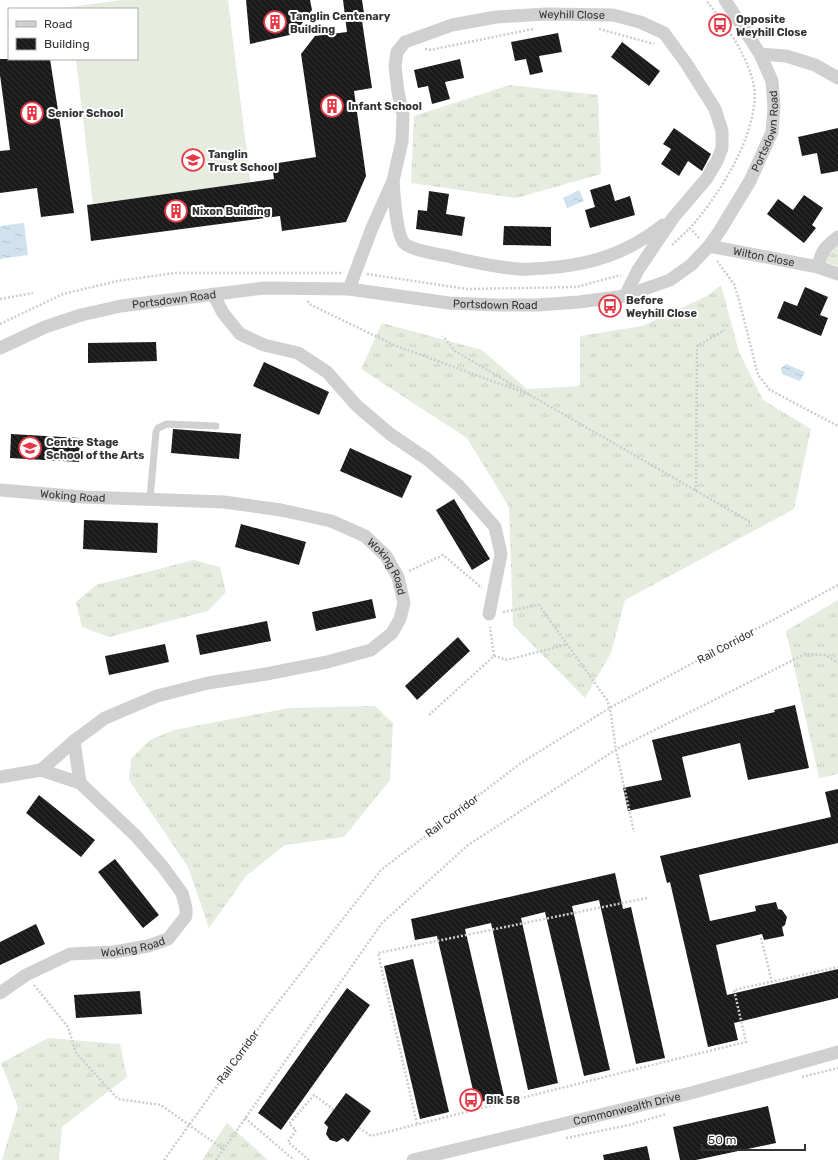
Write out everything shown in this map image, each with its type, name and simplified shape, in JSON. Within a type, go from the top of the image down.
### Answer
[{"type":"street","name":"Portsdown Road","points":[[0,348],[45,326],[80,314],[121,306],[264,288],[349,289],[449,303],[538,305],[580,302],[625,296],[670,280],[691,265],[708,247],[750,181],[772,132],[774,107],[772,82],[760,54],[725,0]]},
{"type":"street","name":"Weyhill Close","points":[[349,289],[372,228],[393,181],[402,141],[403,115],[398,92],[395,66],[397,52],[405,42],[452,25],[496,17],[547,14],[613,15],[640,22],[664,33],[686,63],[715,109],[722,130],[722,148],[717,162],[707,178],[673,218],[638,270],[625,296]]},
{"type":"street","points":[[760,54],[786,56],[815,65],[838,78]]},
{"type":"street","name":"Weyhill Close","points":[[393,181],[398,226],[402,239],[408,246],[468,261],[520,269],[567,267],[590,262],[622,252],[648,238],[673,218]]},
{"type":"street","points":[[818,267],[820,255],[827,246],[838,237]]},
{"type":"street","name":"Wilton Close","points":[[708,247],[818,267],[838,274]]},
{"type":"street","points":[[213,294],[223,313],[240,334],[264,345],[298,353],[327,372],[357,406],[390,434],[428,459],[459,486],[495,527],[501,554],[489,614]]},
{"type":"street","name":"Woking Road","points":[[0,490],[84,497],[150,498],[231,503],[281,510],[331,521],[365,536],[386,556],[398,577],[404,603],[400,619],[392,633],[371,650],[327,662],[266,674],[208,683],[158,696],[105,718],[74,740],[41,770],[80,783],[136,836],[163,867],[182,893],[186,908],[186,916],[168,938],[148,946],[114,952],[70,954],[26,975],[0,993]]},
{"type":"street","points":[[74,740],[80,783]]},
{"type":"street","points":[[0,777],[41,770]]},
{"type":"street","name":"Commonwealth Drive","points":[[414,1160],[691,1093],[838,1052]]},
{"type":"lane","points":[[150,498],[156,432],[158,428],[167,424],[216,426]]},
{"type":"path","points":[[595,28],[649,43],[673,45]]},
{"type":"path","points":[[405,42],[430,50],[535,29]]},
{"type":"path","points":[[708,247],[734,284],[758,375],[770,390],[838,426]]},
{"type":"path","points":[[302,288],[309,304],[394,346],[530,396]]},
{"type":"path","points":[[0,299],[33,293]]},
{"type":"path","points":[[0,324],[27,311]]},
{"type":"path","points":[[696,491],[696,346],[725,330]]},
{"type":"path","points":[[443,336],[455,351],[530,396],[752,523]]},
{"type":"path","points":[[398,577],[443,555],[493,598]]},
{"type":"path","name":"Rail Corridor","points":[[164,1160],[265,1019],[381,870],[521,763],[610,708],[838,585]]},
{"type":"path","points":[[494,656],[489,614],[538,605],[568,644],[607,700],[610,708],[616,750],[634,832]]},
{"type":"path","points":[[494,656],[507,660],[568,644]]},
{"type":"path","points":[[216,1160],[382,923],[468,845],[616,750],[806,654],[825,655],[838,663]]},
{"type":"path","points":[[429,715],[494,656]]},
{"type":"path","points":[[418,1124],[378,953],[647,898]]},
{"type":"path","points":[[761,938],[772,982]]},
{"type":"path","points":[[359,1128],[371,1136],[746,1042],[734,990],[838,967]]},
{"type":"path","points":[[26,975],[68,1027],[76,1053],[118,1098],[161,1105],[223,1149]]},
{"type":"path","points":[[309,1160],[288,1142],[296,1130],[289,1124],[314,1095],[334,1110]]},
{"type":"path","points":[[245,1118],[294,1160]]},
{"type":"green space","points":[[121,0],[228,0],[251,185],[93,204],[76,60],[138,60],[138,8],[70,7]]},
{"type":"green space","points":[[510,85],[598,95],[601,174],[516,198],[411,183],[414,116]]},
{"type":"green space","points":[[838,245],[838,266],[822,261],[834,248]]},
{"type":"green space","points":[[721,285],[739,352],[763,400],[811,429],[794,509],[625,600],[611,653],[585,698],[513,625],[509,507],[467,438],[361,369],[382,323],[482,350],[527,389],[580,386],[580,336],[642,326],[707,296]]},
{"type":"green space","points":[[194,560],[220,567],[226,592],[208,611],[109,637],[82,627],[76,602],[96,585]]},
{"type":"green space","points":[[838,600],[838,774],[819,778],[786,631]]},
{"type":"green space","points":[[375,706],[393,723],[390,780],[344,837],[285,845],[246,876],[209,928],[188,867],[129,780],[131,759],[150,740],[174,730],[289,708]]},
{"type":"green space","points":[[48,1038],[120,1044],[127,1077],[62,1127],[59,1160],[2,1160],[18,1107],[1,1063]]},
{"type":"green space","points":[[227,1123],[268,1160],[202,1160]]},
{"type":"water","points":[[579,190],[584,201],[567,208],[563,198]]},
{"type":"water","points":[[24,223],[28,255],[0,259],[0,226]]},
{"type":"water","points":[[786,364],[805,372],[800,381],[782,374],[781,368]]},
{"type":"building","name":"Tanglin Centenary Building","points":[[246,0],[310,0],[312,10],[294,34],[250,44]]},
{"type":"building","points":[[343,0],[362,0],[364,13],[361,14],[372,88],[354,91],[366,176],[346,222],[282,231],[280,216],[91,241],[87,205],[274,179],[272,164],[316,157],[301,54],[315,36],[347,32]]},
{"type":"building","points":[[558,33],[562,52],[539,56],[543,72],[530,75],[526,59],[515,61],[511,42]]},
{"type":"building","points":[[622,42],[660,71],[649,86],[611,57]]},
{"type":"building","name":"Senior School","points":[[0,59],[50,60],[74,213],[41,217],[37,188],[0,193],[0,151],[10,150],[0,75]]},
{"type":"building","points":[[460,59],[464,78],[445,82],[450,99],[432,104],[428,86],[418,88],[414,70]]},
{"type":"building","points":[[674,128],[711,154],[702,171],[688,161],[679,176],[661,164],[671,149],[663,144]]},
{"type":"building","points":[[838,128],[838,171],[821,174],[817,153],[802,156],[798,137]]},
{"type":"building","points":[[610,184],[615,201],[630,196],[635,215],[590,228],[585,210],[595,207],[590,190]]},
{"type":"building","points":[[429,191],[449,194],[446,214],[465,217],[462,236],[416,229],[418,210],[427,211]]},
{"type":"building","points":[[804,195],[823,208],[812,225],[816,228],[804,243],[767,214],[778,199],[793,210]]},
{"type":"building","points":[[504,226],[551,227],[551,246],[503,245]]},
{"type":"building","points":[[805,287],[828,297],[820,315],[828,318],[821,336],[777,318],[784,301],[797,306]]},
{"type":"building","points":[[156,342],[157,361],[88,363],[88,343]]},
{"type":"building","points":[[264,362],[329,392],[319,415],[253,386]]},
{"type":"building","points":[[173,429],[241,434],[239,459],[171,453]]},
{"type":"building","points":[[11,434],[80,438],[79,462],[10,458]]},
{"type":"building","points":[[350,448],[412,476],[402,498],[340,471]]},
{"type":"building","points":[[454,499],[490,559],[472,570],[436,510]]},
{"type":"building","points":[[84,520],[158,523],[157,553],[83,549]]},
{"type":"building","points":[[241,524],[306,542],[299,565],[235,547]]},
{"type":"building","points":[[372,599],[376,618],[316,631],[312,612]]},
{"type":"building","points":[[267,621],[271,641],[200,655],[196,635]]},
{"type":"building","points":[[458,637],[470,651],[417,700],[405,686]]},
{"type":"building","points":[[165,644],[169,662],[109,675],[105,656]]},
{"type":"building","points":[[795,705],[809,768],[748,780],[740,743],[682,757],[691,797],[628,811],[623,788],[662,780],[652,740],[775,712],[774,710]]},
{"type":"building","points":[[838,789],[838,843],[699,875],[710,921],[756,911],[755,906],[776,902],[778,909],[782,910],[787,917],[785,925],[782,927],[784,936],[764,940],[762,934],[716,945],[727,995],[838,969],[838,998],[734,1023],[738,1040],[708,1047],[670,882],[667,883],[660,856],[831,817],[825,792]]},
{"type":"building","points":[[39,795],[95,840],[81,857],[26,813]]},
{"type":"building","points":[[115,859],[159,915],[143,928],[98,872]]},
{"type":"building","points":[[615,873],[623,909],[631,907],[665,1058],[636,1064],[599,900],[572,906],[610,1070],[584,1076],[545,912],[521,918],[558,1083],[528,1090],[491,923],[465,929],[504,1096],[476,1103],[437,936],[415,940],[411,919]]},
{"type":"building","points":[[36,924],[45,944],[0,965],[0,942]]},
{"type":"building","points":[[413,959],[449,1112],[420,1119],[384,966]]},
{"type":"building","points":[[347,988],[370,1005],[281,1130],[258,1113]]},
{"type":"building","points":[[140,991],[142,1014],[76,1018],[74,995]]},
{"type":"building","points":[[346,1093],[371,1111],[348,1142],[343,1138],[337,1142],[330,1140],[326,1134],[328,1127],[324,1123]]},
{"type":"building","points":[[768,1106],[776,1143],[696,1160],[680,1160],[673,1127]]},
{"type":"building","points":[[647,1146],[650,1160],[604,1160],[603,1155]]},
{"type":"place","name":"Tanglin Centenary Building","points":[[275,22]]},
{"type":"place","name":"Opposite Weyhill Close","points":[[720,25]]},
{"type":"place","name":"Infant School","points":[[332,106]]},
{"type":"place","name":"Senior School","points":[[32,113]]},
{"type":"place","name":"Tanglin Trust School","points":[[193,160]]},
{"type":"place","name":"Nixon Building","points":[[176,211]]},
{"type":"place","name":"Before Weyhill Close","points":[[610,306]]},
{"type":"place","name":"Centre Stage School of the Arts","points":[[30,448]]},
{"type":"place","name":"Blk 58","points":[[471,1100]]}]
